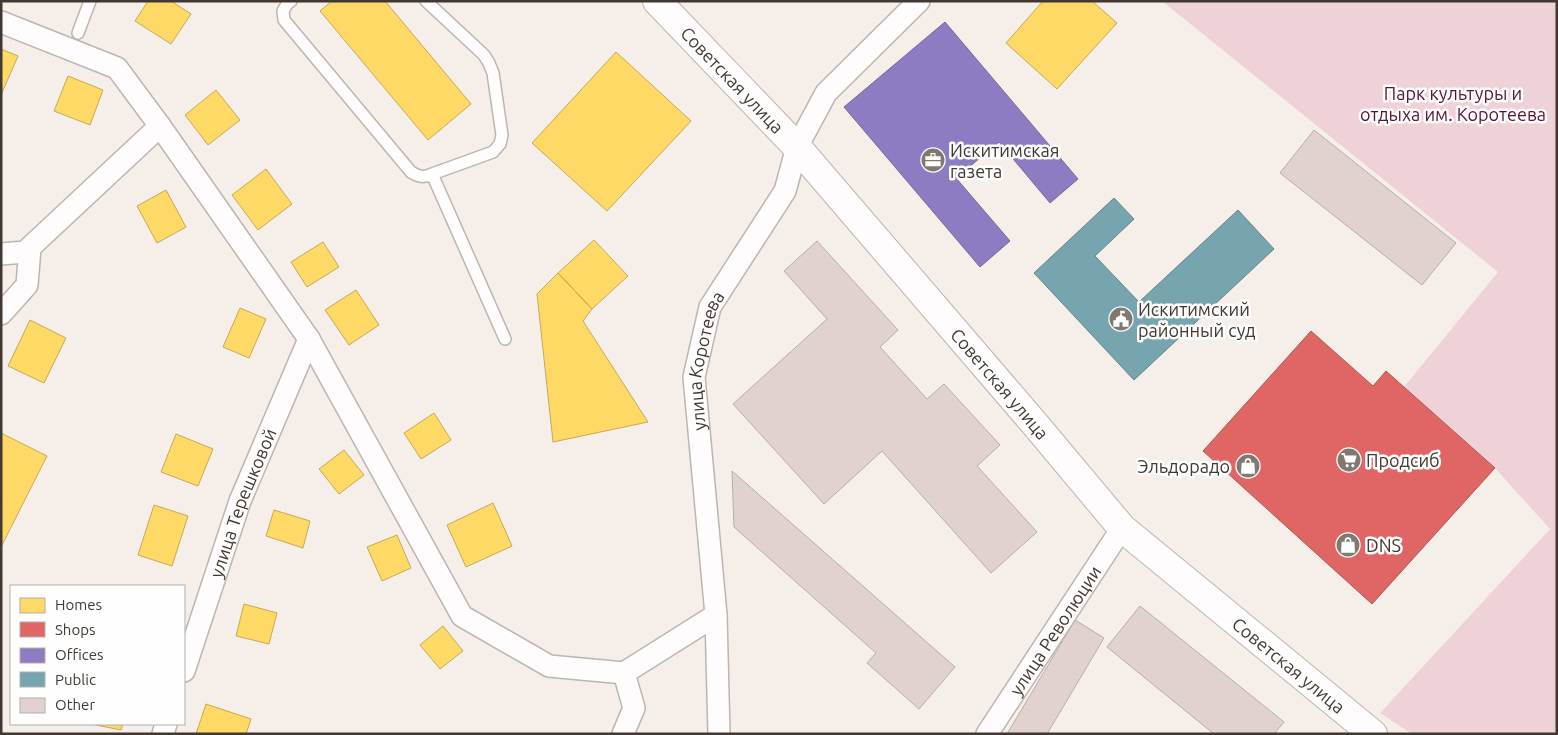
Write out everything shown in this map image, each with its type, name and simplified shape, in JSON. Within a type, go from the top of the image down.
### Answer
[{"type":"main road","name":"Советская улица","points":[[656,1],[797,147],[1034,422],[1122,528],[1370,733]]},
{"type":"street","name":"улица Коротеева","points":[[719,734],[716,615],[694,377],[710,307],[785,191],[797,147],[826,93],[919,1]]},
{"type":"street","points":[[1,22],[117,68],[160,126],[309,339],[462,616],[549,666],[624,673],[716,615]]},
{"type":"street","points":[[1,254],[25,252],[30,248],[160,126]]},
{"type":"street","points":[[1,314],[27,285],[30,248]]},
{"type":"street","name":"улица Терешковой","points":[[185,668],[240,501],[309,339]]},
{"type":"street","name":"улица Революции","points":[[987,734],[1122,528]]},
{"type":"street","points":[[623,734],[634,708],[624,673]]},
{"type":"lane","points":[[78,33],[90,1]]},
{"type":"lane","points":[[291,1],[283,11],[284,20],[411,172],[418,177],[432,174],[493,152],[500,144],[502,134],[493,73],[489,63],[484,55],[426,1]]},
{"type":"lane","points":[[432,174],[505,339]]},
{"type":"green space","name":"Парк культуры и отдыха им. Коротеева","points":[[1162,1],[1557,1],[1557,734],[1412,734],[1380,713],[1550,529],[1495,468],[1404,387],[1498,272]]},
{"type":"building: Homes","points":[[148,1],[171,1],[191,14],[171,44],[135,21]]},
{"type":"building: Homes","points":[[332,1],[385,1],[471,104],[428,140],[320,11]]},
{"type":"building: Homes","points":[[1043,1],[1092,1],[1117,23],[1057,89],[1006,43]]},
{"type":"building: Homes","points":[[1,49],[18,56],[1,95]]},
{"type":"building: Homes","points":[[616,52],[691,121],[607,211],[532,143]]},
{"type":"building: Homes","points":[[68,76],[103,90],[90,125],[54,111]]},
{"type":"building: Homes","points":[[216,90],[240,120],[208,145],[185,115]]},
{"type":"building: Homes","points":[[266,169],[292,204],[258,230],[232,195]]},
{"type":"building: Homes","points":[[166,190],[186,227],[157,243],[137,206]]},
{"type":"building: Homes","points":[[594,240],[628,276],[592,309],[558,273]]},
{"type":"building: Homes","points":[[323,242],[339,267],[307,287],[291,262]]},
{"type":"building: Homes","points":[[558,273],[592,309],[583,321],[648,422],[553,442],[537,294]]},
{"type":"building: Homes","points":[[356,290],[379,325],[349,345],[325,310]]},
{"type":"building: Homes","points":[[240,308],[266,319],[249,358],[223,347]]},
{"type":"building: Homes","points":[[30,320],[66,338],[44,383],[8,366]]},
{"type":"building: Homes","points":[[434,413],[451,440],[421,459],[404,433]]},
{"type":"building: Homes","points":[[1,433],[47,456],[1,547]]},
{"type":"building: Homes","points":[[176,434],[213,449],[198,486],[161,472]]},
{"type":"building: Homes","points":[[344,450],[364,475],[339,494],[319,469]]},
{"type":"building: Homes","points":[[493,503],[512,546],[466,567],[447,525]]},
{"type":"building: Homes","points":[[154,505],[188,516],[172,566],[138,555]]},
{"type":"building: Homes","points":[[274,510],[310,521],[303,548],[266,536]]},
{"type":"building: Homes","points":[[397,535],[411,568],[382,581],[367,547]]},
{"type":"building: Homes","points":[[244,604],[277,613],[269,644],[236,636]]},
{"type":"building: Homes","points":[[443,626],[463,651],[440,669],[420,645]]},
{"type":"building: Homes","points":[[206,704],[251,719],[246,734],[196,734]]},
{"type":"building: Homes","points":[[96,725],[123,725],[121,730]]},
{"type":"building: Shops","name":"Продсиб","points":[[1311,331],[1373,386],[1386,371],[1495,468],[1372,604],[1203,451]]},
{"type":"building: Offices","name":"Искитимская газета","points":[[945,22],[1078,179],[1050,203],[999,142],[956,178],[1010,241],[980,267],[844,107]]},
{"type":"building: Public","points":[[1114,198],[1134,219],[1095,256],[1139,302],[1238,210],[1274,249],[1134,380],[1034,273]]},
{"type":"building: Other","points":[[1314,130],[1456,243],[1422,285],[1280,173]]},
{"type":"building: Other","points":[[817,241],[898,330],[880,347],[927,399],[944,384],[1000,445],[977,466],[1037,532],[991,573],[882,451],[824,504],[733,404],[827,319],[784,271]]},
{"type":"building: Other","points":[[732,471],[955,667],[919,709],[867,663],[876,653],[734,527]]},
{"type":"building: Other","points":[[1140,606],[1284,722],[1274,734],[1214,734],[1107,647]]},
{"type":"building: Other","points":[[1075,620],[1104,638],[1047,734],[1007,734]]},
{"type":"place","name":"Искитимская газета","points":[[933,160]]},
{"type":"place","name":"Искитимский районный суд","points":[[1121,319]]},
{"type":"place","name":"Продсиб","points":[[1349,460]]},
{"type":"place","name":"Эльдорадо","points":[[1248,466]]},
{"type":"place","name":"DNS","points":[[1348,545]]}]
